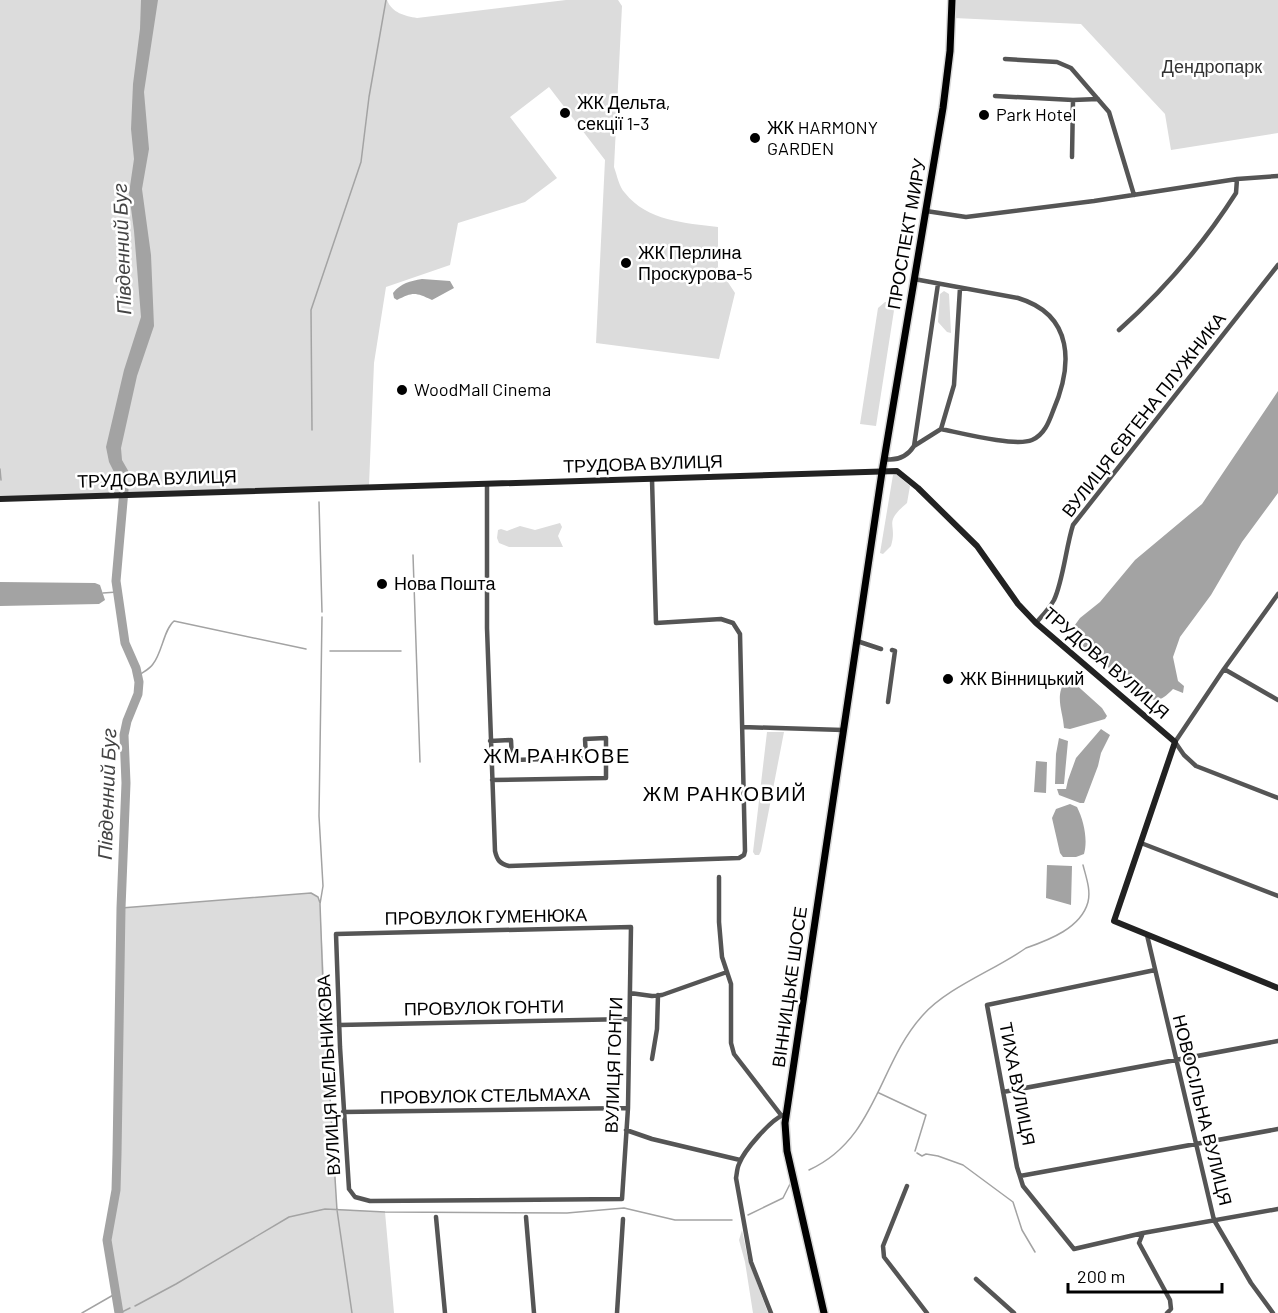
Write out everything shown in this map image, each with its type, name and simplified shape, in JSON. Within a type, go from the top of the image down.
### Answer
[{"type":"main road","name":"ПРОСПЕКТ МИРУ","points":[[857,641],[884,459],[948,75],[952,0]]},
{"type":"main road","name":"ТРУДОВА ВУЛИЦЯ","points":[[0,499],[897,471],[918,488],[977,546],[1018,604],[1036,623],[1175,742]]},
{"type":"main road","name":"ВІННИЦЬКЕ ШОСЕ","points":[[824,1313],[787,1151],[784,1115],[857,641]]},
{"type":"main road","points":[[1175,742],[1114,921],[1278,988]]},
{"type":"street","points":[[1005,59],[1064,63],[1071,68],[1109,112],[1134,195]]},
{"type":"street","points":[[995,96],[1098,99]]},
{"type":"street","points":[[1072,157],[1073,100]]},
{"type":"street","points":[[926,211],[966,217],[1237,179],[1278,176]]},
{"type":"street","points":[[1119,330],[1149,303],[1182,265],[1236,193],[1237,179]]},
{"type":"street","name":"ВУЛИЦЯ ЄВГЕНА ПЛУЖНИКА","points":[[1036,623],[1057,593],[1073,525],[1278,265]]},
{"type":"street","points":[[914,279],[1018,298],[1033,303],[1049,314],[1063,337],[1065,378],[1042,434],[1029,441],[1013,442],[941,429]]},
{"type":"street","points":[[913,448],[938,284]]},
{"type":"street","points":[[884,459],[892,460],[903,457],[941,429],[954,385],[960,288]]},
{"type":"street","points":[[487,484],[490,741],[497,860],[509,866],[739,858],[744,855],[745,851],[740,634],[733,623],[721,619],[656,623],[652,479]]},
{"type":"street","points":[[1278,594],[1175,742],[1196,766],[1278,798]]},
{"type":"street","points":[[857,641],[881,649]]},
{"type":"street","points":[[888,702],[895,651],[892,650]]},
{"type":"street","points":[[1224,669],[1278,700]]},
{"type":"street","points":[[742,727],[843,730]]},
{"type":"street","points":[[490,741],[511,740],[512,760],[586,758],[585,739],[606,738],[606,778],[492,780]]},
{"type":"street","points":[[1141,843],[1278,896]]},
{"type":"street","points":[[719,877],[722,957],[731,984],[730,1043],[734,1054],[784,1115],[744,1152],[736,1178],[751,1262],[771,1313]]},
{"type":"street","name":"ПРОВУЛОК ГУМЕНЮКА","points":[[336,934],[631,927],[631,933]]},
{"type":"street","name":"ВУЛИЦЯ ГОНТИ","points":[[622,1199],[628,1108],[631,933]]},
{"type":"street","name":"ВУЛИЦЯ МЕЛЬНИКОВА","points":[[336,934],[349,1189],[355,1197],[370,1201],[622,1199]]},
{"type":"street","name":"НОВОСІЛЬНА ВУЛИЦЯ","points":[[1147,935],[1214,1220],[1251,1282],[1273,1313]]},
{"type":"street","name":"ТИХА ВУЛИЦЯ","points":[[1143,1233],[1074,1249],[1023,1186],[1017,1167],[987,1005],[1155,970]]},
{"type":"street","points":[[630,993],[658,995],[683,989],[727,972]]},
{"type":"street","points":[[652,1059],[657,1029],[658,995]]},
{"type":"street","name":"ПРОВУЛОК ГОНТИ","points":[[339,1025],[629,1019]]},
{"type":"street","points":[[1003,1092],[1278,1041]]},
{"type":"street","name":"ПРОВУЛОК СТЕЛЬМАХА","points":[[344,1112],[628,1108]]},
{"type":"street","points":[[1020,1176],[1278,1129]]},
{"type":"street","points":[[626,1130],[652,1139],[740,1160]]},
{"type":"street","points":[[907,1186],[883,1246],[884,1257],[927,1313]]},
{"type":"street","points":[[1167,1313],[1170,1309],[1170,1300],[1139,1242],[1143,1233],[1278,1209]]},
{"type":"street","points":[[436,1217],[445,1313]]},
{"type":"street","points":[[526,1217],[534,1313]]},
{"type":"street","points":[[617,1313],[623,1219]]},
{"type":"street","points":[[976,1279],[1014,1313]]},
{"type":"green space","points":[[0,0],[387,0],[396,11],[417,18],[566,0],[618,0],[622,6],[614,167],[623,190],[644,210],[667,219],[718,227],[718,267],[735,293],[719,359],[596,343],[605,160],[549,87],[510,117],[557,178],[525,202],[458,223],[450,265],[386,287],[374,363],[369,485],[0,497]]},
{"type":"green space","name":"Дендропарк","points":[[954,0],[1278,0],[1278,133],[1171,150],[1165,114],[1081,24],[954,18]]},
{"type":"green space","points":[[944,291],[949,294],[951,333],[947,332],[938,322],[940,294]]},
{"type":"green space","points":[[885,302],[895,304],[876,426],[860,424],[878,308]]},
{"type":"green space","points":[[896,474],[910,486],[907,503],[893,520],[891,546],[883,554],[880,553],[893,475]]},
{"type":"green space","points":[[560,523],[562,527],[558,536],[563,547],[509,547],[499,543],[497,538],[498,530],[501,529],[507,531],[520,526],[535,530]]},
{"type":"green space","points":[[767,732],[784,732],[761,851],[759,855],[755,855],[753,852]]},
{"type":"green space","points":[[311,893],[318,897],[320,904],[337,1209],[385,1212],[394,1313],[119,1313],[107,1240],[116,1190],[121,908]]},
{"type":"green space","points":[[742,1230],[748,1259],[768,1313],[753,1313],[739,1240]]},
{"type":"shaded area","points":[[141,0],[158,0],[144,92],[149,149],[142,189],[151,255],[154,326],[137,376],[121,448],[122,460],[130,474],[118,480],[109,462],[106,447],[124,370],[141,317],[129,193],[134,159],[131,129]]},
{"type":"shaded area","points":[[422,279],[450,281],[454,288],[432,300],[414,294],[397,300],[394,298],[393,293],[399,287]]},
{"type":"shaded area","points":[[1278,391],[1278,493],[1242,542],[1211,595],[1180,637],[1173,657],[1178,681],[1184,686],[1183,693],[1173,689],[1160,699],[1153,700],[1145,697],[1072,638],[1072,629],[1080,618],[1100,602],[1135,560],[1202,504]]},
{"type":"shaded area","points":[[0,582],[95,583],[100,585],[105,600],[99,604],[0,606]]},
{"type":"shaded area","points":[[1066,680],[1072,681],[1102,708],[1107,716],[1105,719],[1070,729],[1064,728],[1060,692]]},
{"type":"shaded area","points":[[1101,729],[1110,735],[1101,753],[1084,803],[1059,795],[1057,789],[1066,789],[1076,758]]},
{"type":"shaded area","points":[[1059,738],[1068,741],[1064,784],[1055,784]]},
{"type":"shaded area","points":[[1036,761],[1047,762],[1046,793],[1034,792]]},
{"type":"shaded area","points":[[1070,804],[1077,807],[1082,818],[1085,830],[1085,849],[1084,854],[1076,857],[1063,857],[1060,853],[1052,818],[1056,809]]},
{"type":"shaded area","points":[[1047,865],[1072,866],[1071,905],[1046,898]]},
{"type":"waterway","points":[[312,430],[311,310],[361,162],[369,97],[386,0]]},
{"type":"waterway","name":"Південний Буг","points":[[118,467],[124,490],[116,581],[125,643],[136,668],[139,682],[138,694],[124,735],[126,783],[121,908],[116,1190],[107,1240],[119,1313]]},
{"type":"waterway","points":[[0,469],[1,480]]},
{"type":"waterway","points":[[319,502],[322,612]]},
{"type":"waterway","points":[[413,555],[420,762]]},
{"type":"waterway","points":[[103,593],[117,592]]},
{"type":"waterway","points":[[322,617],[319,816],[323,886],[320,904],[323,985],[337,1210],[352,1313]]},
{"type":"waterway","points":[[138,676],[156,659],[174,621],[306,649]]},
{"type":"waterway","points":[[330,651],[401,651]]},
{"type":"waterway","points":[[809,1170],[832,1156],[849,1140],[875,1099],[908,1034],[933,1005],[958,987],[1026,948],[1063,932],[1079,919],[1089,897],[1083,865]]},
{"type":"waterway","points":[[121,908],[311,893],[318,897],[320,903]]},
{"type":"waterway","points":[[879,1093],[926,1115],[915,1151]]},
{"type":"waterway","points":[[917,1153],[922,1156],[926,1154],[938,1156],[963,1165],[1013,1202],[1022,1230],[1035,1252]]},
{"type":"waterway","points":[[748,1215],[783,1198],[790,1184]]},
{"type":"waterway","points":[[135,1306],[289,1217],[325,1209],[385,1212],[567,1213],[624,1208],[675,1220],[732,1220]]},
{"type":"waterway","points":[[82,1313],[115,1294]]},
{"type":"waterway","points":[[120,1313],[130,1308]]},
{"type":"place","name":"ЖК Дельта, секції 1-3","points":[[565,113]]},
{"type":"place","name":"Park Hotel","points":[[984,115]]},
{"type":"place","name":"ЖК HARMONY GARDEN","points":[[755,138]]},
{"type":"place","name":"ЖК Перлина Проскурова-5","points":[[626,263]]},
{"type":"place","name":"WoodMall Cinema","points":[[402,390]]},
{"type":"place","name":"Нова Пошта","points":[[382,584]]},
{"type":"place","name":"ЖК Вінницький","points":[[948,679]]},
{"type":"district","name":"ЖМ РАНКОВЕ","points":[[557,756]]},
{"type":"district","name":"ЖМ РАНКОВИЙ","points":[[725,794]]}]
